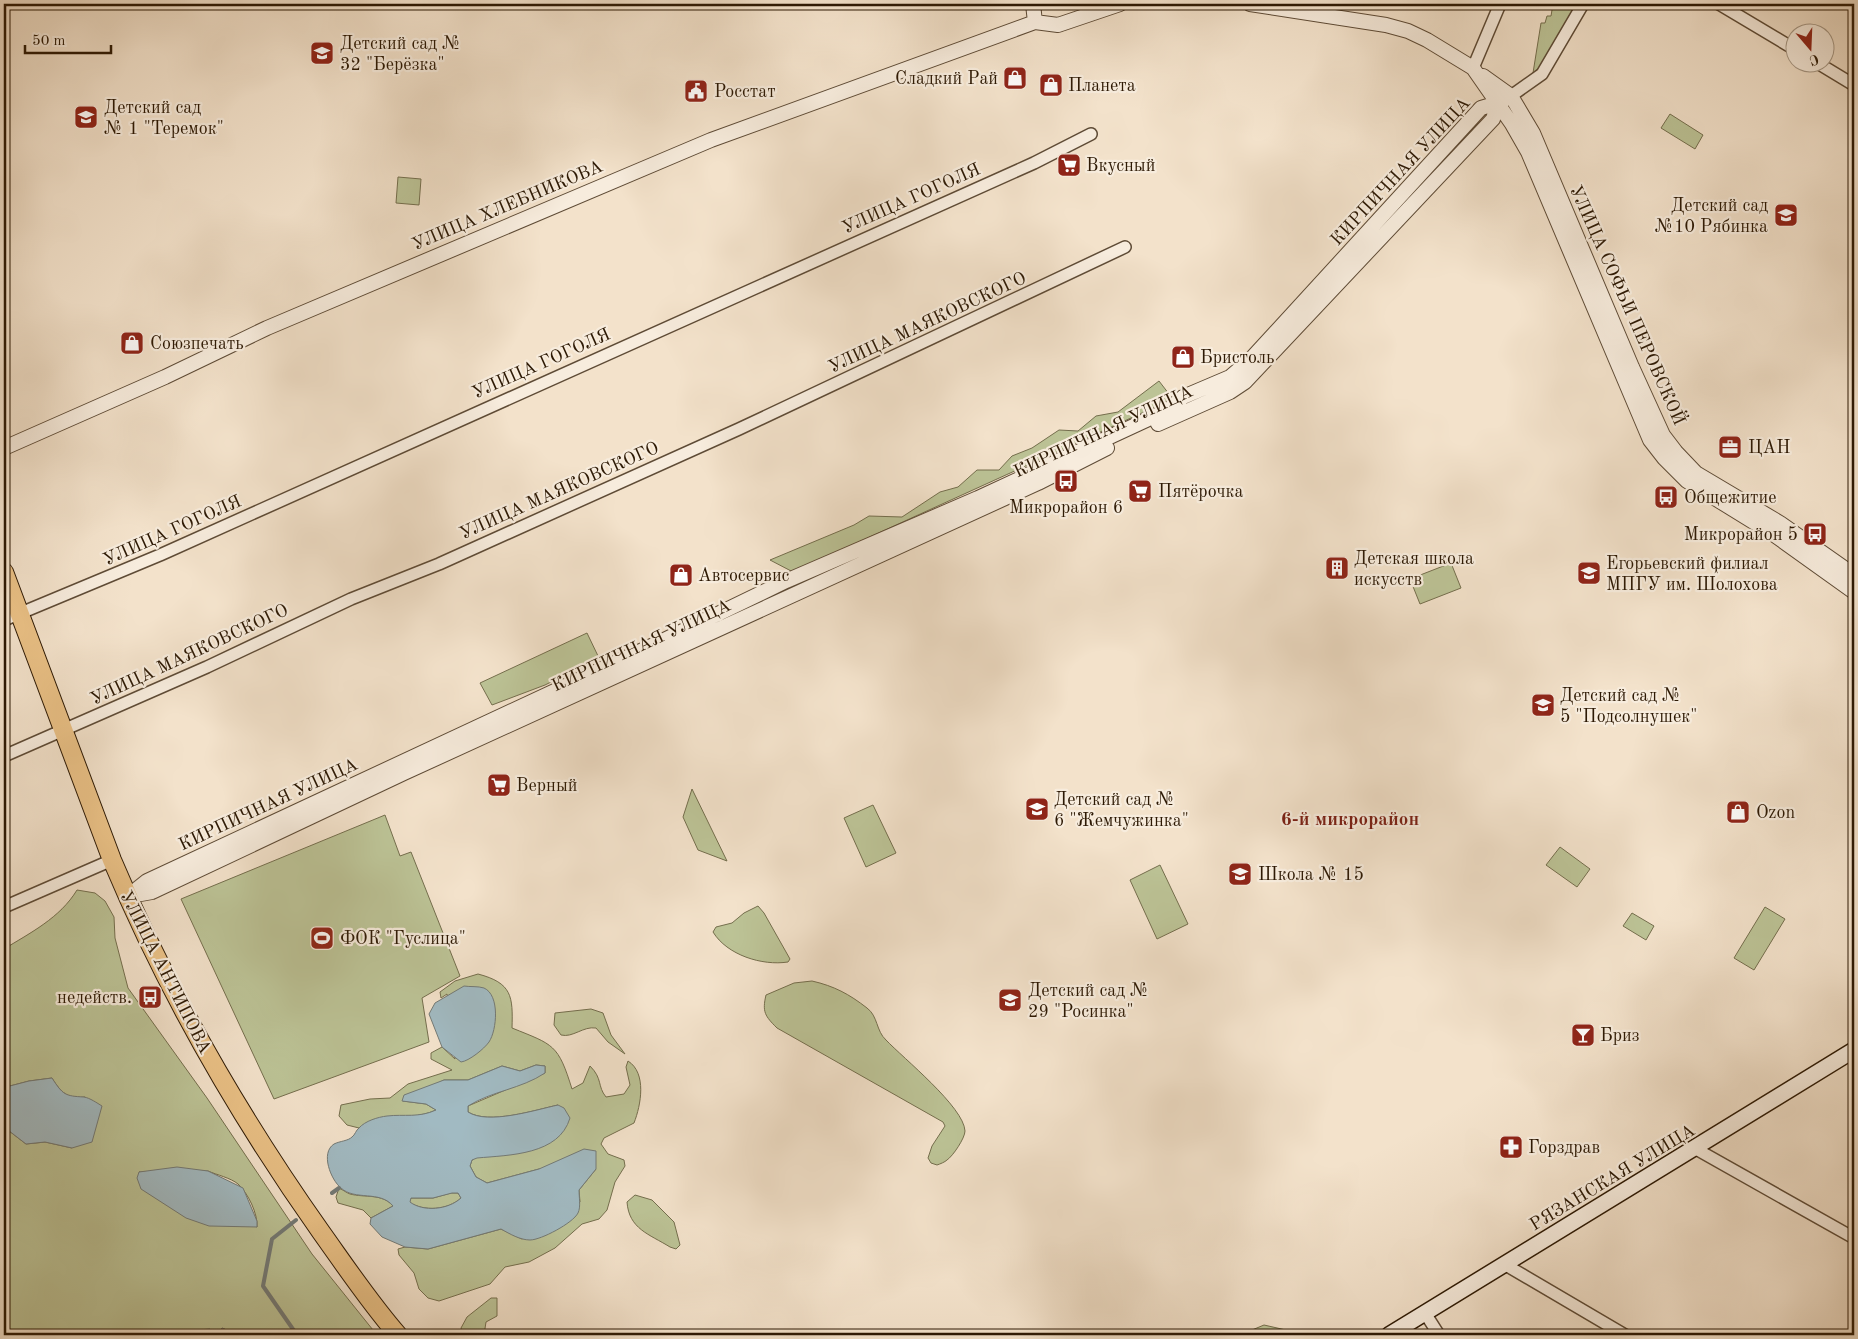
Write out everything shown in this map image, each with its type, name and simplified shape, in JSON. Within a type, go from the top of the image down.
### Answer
[{"type":"main road","name":"УЛИЦА АНТИПОВА","points":[[4,572],[11,616],[62,730],[127,897],[196,1034],[256,1135],[318,1227],[398,1335]]},
{"type":"main road","name":"РЯЗАНСКАЯ УЛИЦА","points":[[1389,1335],[1696,1149],[1854,1050]]},
{"type":"street","points":[[1033,4],[1036,22],[1058,25],[1120,4]]},
{"type":"street","name":"УЛИЦА СОФЬИ ПЕРОВСКОЙ","points":[[1250,4],[1386,25],[1408,31],[1475,70],[1511,96],[1537,142],[1632,368],[1663,434],[1676,452],[1696,473],[1780,524],[1854,575]]},
{"type":"street","points":[[1475,70],[1500,4]]},
{"type":"street","points":[[1498,104],[1542,74],[1583,4]]},
{"type":"street","points":[[1719,4],[1786,44]]},
{"type":"street","name":"УЛИЦА ХЛЕБНИКОВА","points":[[4,448],[165,377],[268,328],[711,140],[1036,22]]},
{"type":"street","name":"УЛИЦА СОФЬИ ПЕРОВСКОЙ","points":[[1475,70],[1528,152],[1650,440],[1673,468],[1687,481],[1773,534],[1854,592]]},
{"type":"street","points":[[1832,72],[1854,86]]},
{"type":"street","name":"КИРПИЧНАЯ УЛИЦА","points":[[127,897],[152,892],[395,777],[653,660],[1238,388],[1492,119],[1498,104]]},
{"type":"street","name":"УЛИЦА ГОГОЛЯ","points":[[11,616],[160,556],[1034,163],[1091,134]]},
{"type":"street","name":"УЛИЦА МАЯКОВСКОГО","points":[[4,756],[206,667],[342,603],[439,564],[740,429],[1125,247]]},
{"type":"street","points":[[4,907],[112,860]]},
{"type":"street","points":[[1696,1149],[1854,1238]]},
{"type":"street","points":[[1504,1264],[1625,1335]]},
{"type":"street","points":[[1425,1313],[1439,1335]]},
{"type":"green space","points":[[1553,4],[1577,4],[1544,63],[1533,73],[1541,23],[1545,23],[1547,16],[1551,16]]},
{"type":"green space","points":[[1670,114],[1703,135],[1695,149],[1661,128]]},
{"type":"green space","points":[[398,177],[421,179],[419,205],[396,203]]},
{"type":"green space","points":[[1159,381],[1169,394],[1166,402],[793,572],[770,560],[854,525],[869,516],[902,517],[940,492],[958,487],[977,470],[999,470],[1012,456],[1032,448],[1059,430],[1078,431],[1096,416],[1118,412]]},
{"type":"green space","points":[[1451,563],[1461,588],[1420,604],[1410,579]]},
{"type":"green space","points":[[587,633],[599,658],[545,685],[492,705],[480,683]]},
{"type":"green space","points":[[692,789],[727,861],[698,850],[683,817]]},
{"type":"green space","points":[[873,805],[896,853],[866,867],[844,818]]},
{"type":"green space","name":"ФОК \"Гуслица\"","points":[[385,815],[400,856],[411,852],[460,976],[422,998],[429,1042],[274,1099],[181,899]]},
{"type":"green space","points":[[1560,847],[1590,869],[1577,887],[1546,865]]},
{"type":"green space","points":[[1160,865],[1188,924],[1157,939],[1130,880]]},
{"type":"green space","points":[[77,890],[95,893],[105,901],[114,917],[115,938],[128,988],[207,1098],[312,1254],[377,1335],[238,1335],[222,1328],[219,1334],[198,1330],[187,1335],[4,1335],[4,1127],[26,1144],[45,1142],[72,1148],[85,1097],[69,1096],[59,1088],[52,1078],[29,1081],[6,1087],[4,1090],[4,949],[44,924],[70,900]],"holes":[[[208,1171],[232,1180],[242,1188],[254,1210],[257,1227],[139,1172]]]},
{"type":"green space","points":[[758,906],[764,913],[790,959],[788,962],[767,962],[736,953],[719,940],[713,932],[716,927],[732,923],[744,913]]},
{"type":"green space","points":[[1765,907],[1785,919],[1754,970],[1734,958]]},
{"type":"green space","points":[[1632,913],[1654,926],[1646,940],[1623,926]]},
{"type":"green space","points":[[478,974],[498,982],[504,987],[511,999],[512,1028],[546,1043],[558,1054],[572,1089],[583,1083],[590,1066],[597,1075],[606,1097],[624,1094],[630,1085],[626,1067],[628,1061],[638,1073],[641,1090],[640,1099],[634,1123],[604,1138],[601,1144],[608,1154],[624,1160],[625,1166],[615,1182],[607,1210],[599,1219],[582,1224],[555,1248],[529,1262],[505,1267],[490,1284],[439,1301],[428,1298],[419,1289],[414,1273],[399,1255],[398,1249],[405,1247],[428,1249],[501,1229],[522,1239],[580,1202],[579,1190],[596,1169],[539,1169],[487,1183],[476,1177],[470,1166],[472,1160],[558,1105],[500,1117],[477,1116],[468,1112],[468,1106],[545,1073],[545,1066],[536,1065],[520,1071],[502,1066],[468,1080],[444,1080],[403,1101],[426,1104],[436,1110],[426,1113],[378,1119],[359,1128],[347,1125],[339,1116],[341,1105],[370,1099],[390,1098],[408,1084],[452,1070],[431,1059],[431,1053],[442,1047],[455,1059],[447,994],[441,998],[440,992],[455,981]]},
{"type":"green space","points":[[812,981],[841,991],[871,1011],[883,1036],[932,1083],[955,1109],[965,1131],[958,1147],[946,1161],[937,1165],[931,1163],[928,1158],[932,1146],[945,1126],[943,1122],[777,1028],[770,1020],[764,1006],[766,995],[794,983]]},
{"type":"green space","points":[[591,1009],[603,1013],[611,1035],[625,1054],[608,1042],[596,1028],[574,1034],[561,1035],[554,1025],[555,1013]]},
{"type":"green space","points":[[339,1188],[350,1194],[384,1199],[393,1206],[371,1218],[363,1210],[338,1203],[336,1197]]},
{"type":"green space","points":[[458,1193],[461,1198],[443,1207],[422,1207],[409,1202],[411,1198],[433,1198]]},
{"type":"green space","points":[[635,1195],[652,1200],[674,1222],[680,1245],[676,1249],[641,1230],[636,1225],[632,1219],[627,1202]]},
{"type":"green space","points":[[491,1298],[497,1298],[497,1316],[486,1322],[484,1335],[463,1335],[461,1328],[467,1317]]},
{"type":"green space","points":[[1264,1325],[1299,1333],[1302,1335],[1240,1335]]},
{"type":"water","points":[[464,986],[482,987],[489,992],[493,998],[496,1013],[494,1029],[489,1042],[476,1054],[461,1062],[442,1047],[429,1014],[435,1003]]},
{"type":"water","points":[[536,1065],[545,1066],[545,1073],[526,1083],[477,1101],[468,1106],[468,1112],[477,1116],[499,1117],[558,1105],[564,1108],[570,1118],[564,1130],[555,1139],[532,1151],[477,1158],[472,1160],[470,1166],[476,1177],[487,1183],[539,1169],[584,1149],[596,1151],[596,1169],[579,1190],[579,1208],[575,1217],[556,1230],[530,1240],[511,1235],[501,1229],[428,1249],[405,1247],[382,1237],[370,1224],[371,1218],[393,1206],[381,1198],[353,1194],[341,1188],[328,1166],[327,1160],[330,1148],[334,1144],[353,1136],[365,1123],[380,1117],[424,1114],[436,1110],[426,1104],[402,1101],[404,1095],[444,1080],[468,1080],[502,1066],[520,1071]],"holes":[[[458,1193],[461,1198],[443,1207],[428,1208],[410,1202],[411,1198],[433,1198]]]},
{"type":"water","points":[[52,1078],[65,1094],[86,1098],[102,1106],[92,1142],[72,1148],[45,1142],[26,1144],[4,1127],[4,1090],[6,1087]]},
{"type":"water","points":[[177,1167],[208,1171],[243,1188],[257,1221],[257,1227],[209,1226],[186,1218],[141,1189],[137,1178],[139,1172]]},
{"type":"water","points":[[222,1328],[238,1335],[187,1335],[198,1330],[210,1329],[214,1334],[219,1334]]},
{"type":"waterway","points":[[332,1193],[339,1188]]},
{"type":"waterway","points":[[296,1220],[272,1239],[263,1286],[297,1335]]},
{"type":"place","name":"Детский сад № 32 \"Берёзка\"","points":[[322,53]]},
{"type":"place","name":"Сладкий Рай","points":[[1015,78]]},
{"type":"place","name":"Планета","points":[[1051,85]]},
{"type":"place","name":"Росстат","points":[[696,91]]},
{"type":"place","name":"Детский сад № 1 \"Теремок\"","points":[[86,117]]},
{"type":"place","name":"Вкусный","points":[[1069,165]]},
{"type":"place","name":"Детский сад №10 Рябинка","points":[[1786,215]]},
{"type":"place","name":"Союзпечать","points":[[132,343]]},
{"type":"place","name":"Бристоль","points":[[1183,357]]},
{"type":"place","name":"ЦАН","points":[[1730,447]]},
{"type":"place","name":"Микрорайон 6","points":[[1066,481]]},
{"type":"place","name":"Пятёрочка","points":[[1140,491]]},
{"type":"place","name":"Общежитие","points":[[1666,497]]},
{"type":"place","name":"Микрорайон 5","points":[[1815,534]]},
{"type":"place","name":"Детская школа искусств","points":[[1337,568]]},
{"type":"place","name":"Егорьевский филиал МПГУ им. Шолохова","points":[[1589,573]]},
{"type":"place","name":"Автосервис","points":[[681,575]]},
{"type":"place","name":"Детский сад № 5 \"Подсолнушек\"","points":[[1543,705]]},
{"type":"place","name":"Верный","points":[[499,785]]},
{"type":"place","name":"Детский сад № 6 \"Жемчужинка\"","points":[[1037,809]]},
{"type":"place","name":"Ozon","points":[[1738,812]]},
{"type":"place","name":"Школа № 15","points":[[1240,874]]},
{"type":"place","name":"ФОК \"Гуслица\"","points":[[322,938]]},
{"type":"place","name":"недейств.","points":[[150,997]]},
{"type":"place","name":"Детский сад № 29 \"Росинка\"","points":[[1010,1000]]},
{"type":"place","name":"Бриз","points":[[1583,1035]]},
{"type":"place","name":"Горздрав","points":[[1511,1147]]},
{"type":"district","name":"6-й микрорайон","points":[[1350,818]]}]
